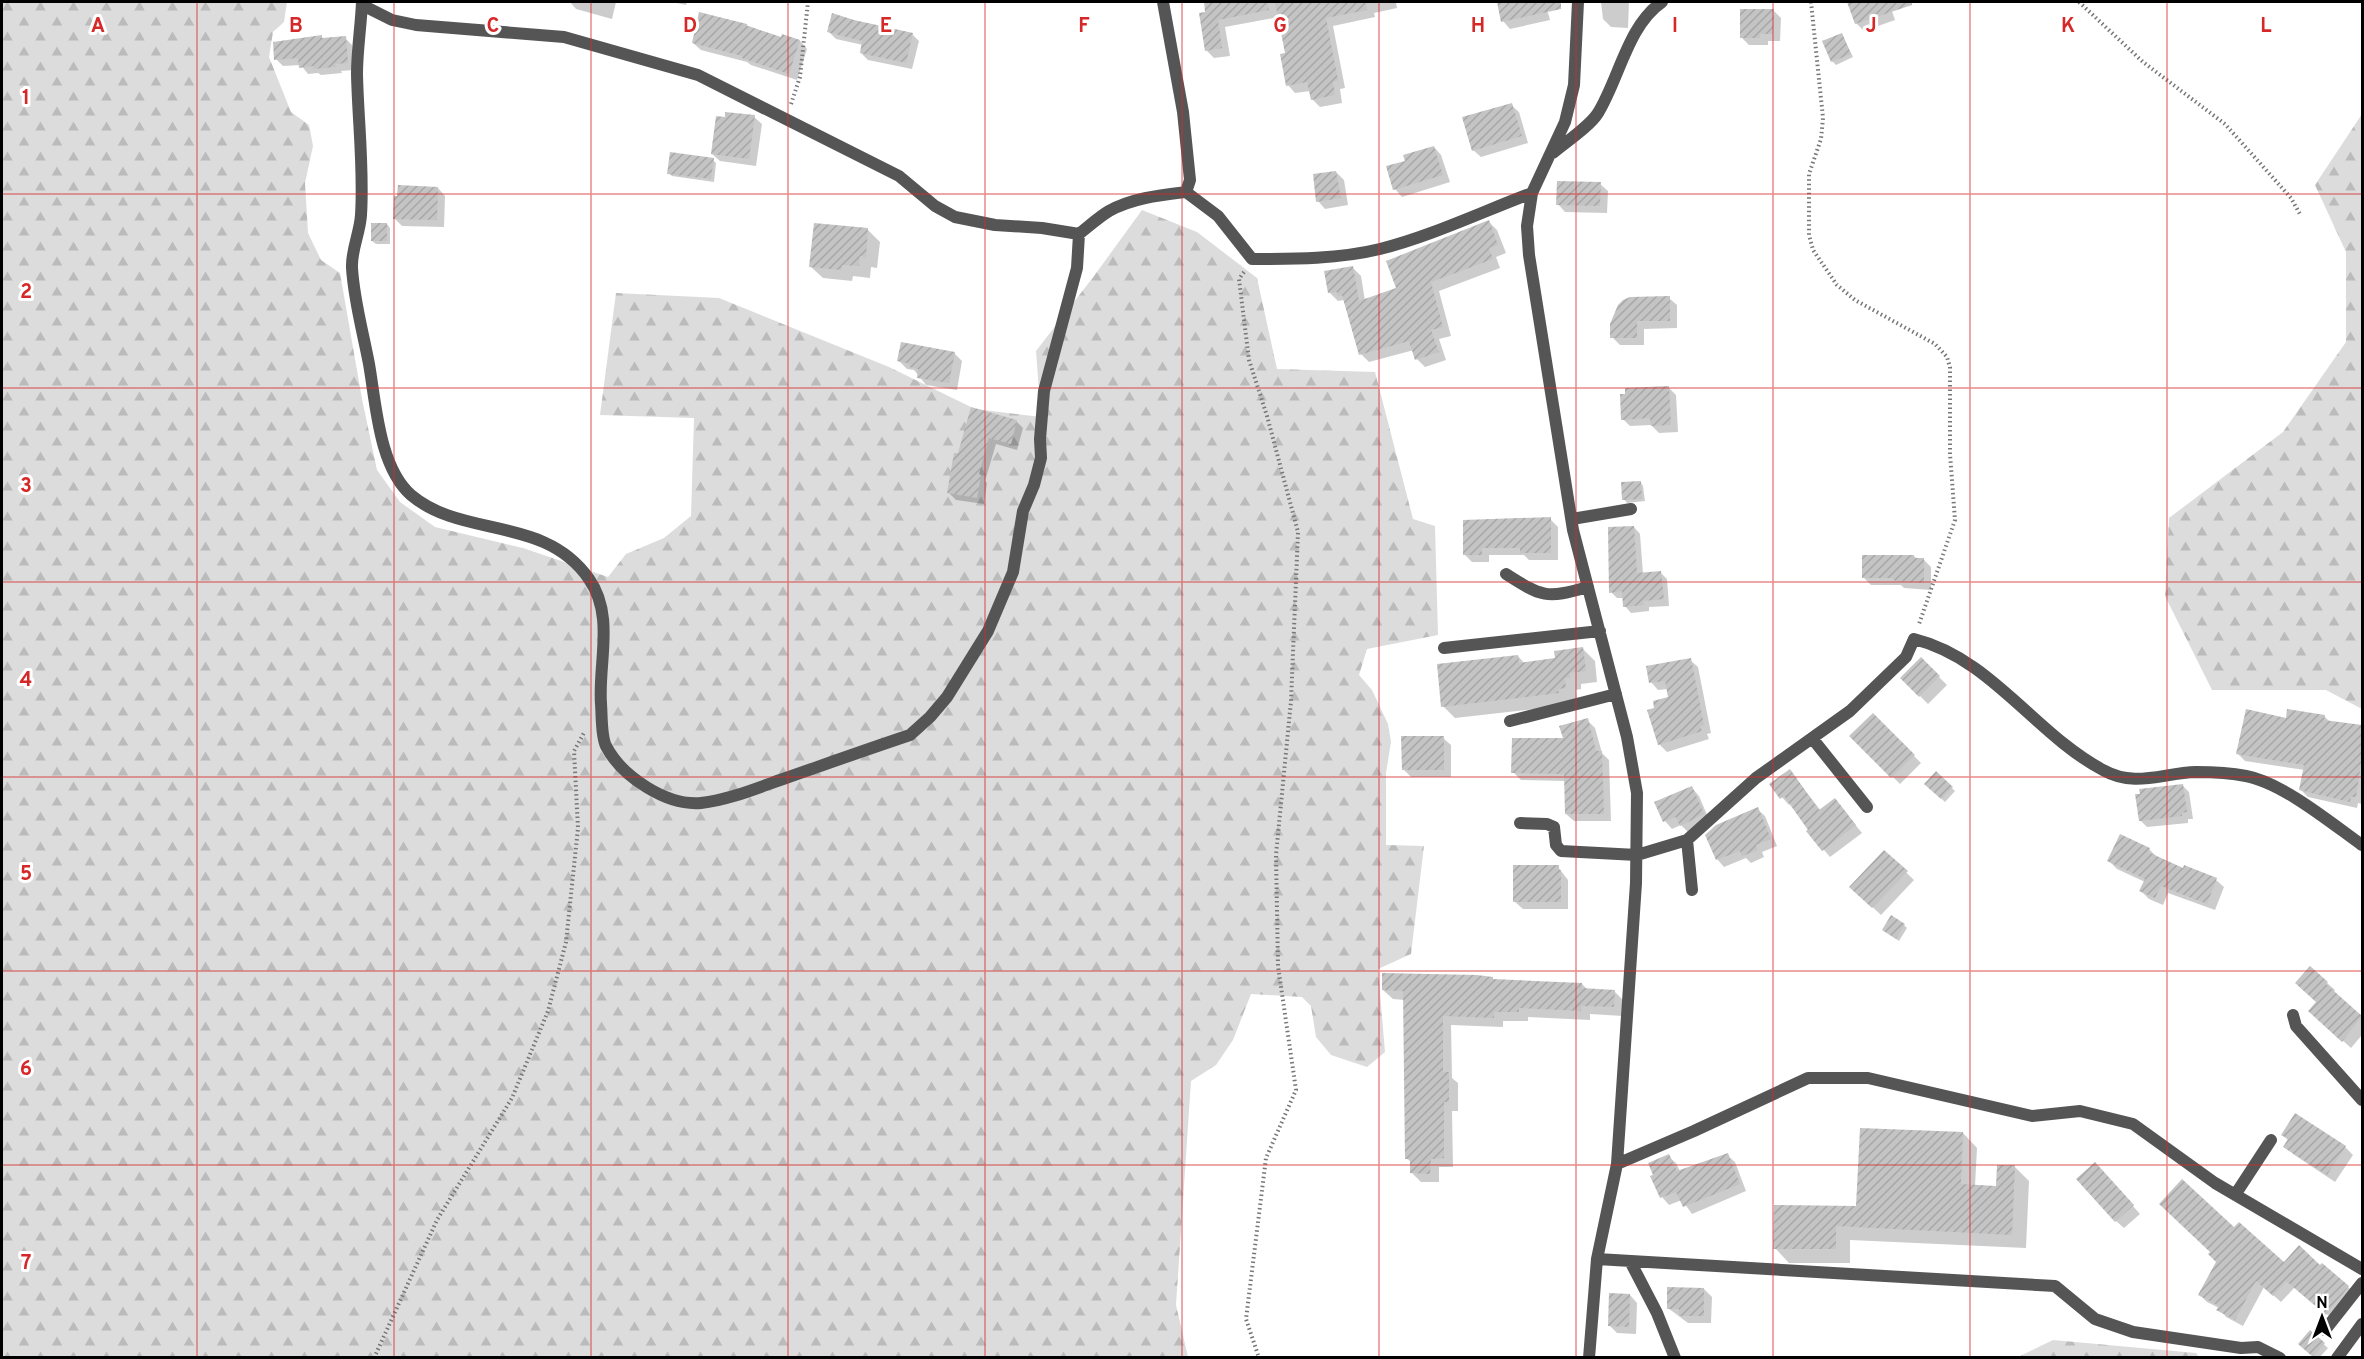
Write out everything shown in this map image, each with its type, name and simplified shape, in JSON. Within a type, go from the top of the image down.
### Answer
[{"type":"street","points":[[1163,2],[1183,112],[1190,180],[1186,192]]},
{"type":"street","points":[[1578,2],[1574,86],[1565,122],[1532,193],[1527,226],[1529,255],[1572,519],[1630,753],[1636,793],[1637,855],[1617,1164],[1596,1259],[1589,1358]]},
{"type":"street","points":[[1551,154],[1598,115],[1642,22],[1654,7],[1662,2]]},
{"type":"street","points":[[1079,234],[1077,268],[1044,391],[1040,439],[1041,458],[1035,485],[1023,511],[1013,572],[988,631],[946,697],[930,717],[910,735],[738,795],[700,803],[673,800],[651,790],[626,772],[605,745],[601,701],[604,625],[590,580],[572,560],[547,542],[427,507],[409,493],[396,476],[381,434],[369,362],[354,298],[352,263],[361,217],[357,73],[362,3],[393,20],[416,25],[564,37],[698,75],[899,176],[935,206],[956,217],[994,225],[1042,228],[1079,234],[1107,212],[1123,204],[1186,192],[1218,216],[1252,259],[1325,257],[1380,249],[1532,193]]},
{"type":"street","points":[[1572,519],[1631,509]]},
{"type":"street","points":[[1506,574],[1534,592],[1559,595],[1588,586]]},
{"type":"street","points":[[1444,648],[1600,632]]},
{"type":"street","points":[[1520,823],[1547,824],[1554,827],[1556,845],[1561,851],[1637,855],[1687,840],[1756,778],[1850,711],[1906,657],[1914,639],[1934,644],[1984,675],[2075,752],[2122,779],[2144,779],[2196,772],[2246,776],[2271,783],[2362,845]]},
{"type":"street","points":[[1510,721],[1616,694]]},
{"type":"street","points":[[1812,738],[1867,807]]},
{"type":"street","points":[[1687,840],[1692,890]]},
{"type":"street","points":[[2293,1015],[2296,1026],[2362,1100]]},
{"type":"street","points":[[1617,1164],[1808,1078],[1868,1078],[2032,1116],[2080,1111],[2133,1124],[2235,1196],[2362,1269]]},
{"type":"street","points":[[2235,1196],[2271,1140]]},
{"type":"street","points":[[1596,1259],[2055,1287],[2095,1319],[2133,1332],[2241,1348],[2258,1347],[2280,1358]]},
{"type":"street","points":[[1630,1261],[1657,1313],[1675,1358]]},
{"type":"street","points":[[2325,1330],[2362,1283]]},
{"type":"street","points":[[2337,1358],[2362,1324]]},
{"type":"path","points":[[786,118],[800,77],[808,2]]},
{"type":"path","points":[[1811,2],[1823,117],[1821,140],[1809,174],[1809,235],[1813,250],[1837,285],[1855,300],[1935,344],[1947,357],[1950,368],[1950,454],[1955,520],[1914,639]]},
{"type":"path","points":[[2079,2],[2143,62],[2225,124],[2291,198],[2301,216]]},
{"type":"path","points":[[1252,259],[1239,279],[1249,360],[1267,416],[1298,532],[1291,700],[1276,855],[1278,966],[1296,1090],[1266,1158],[1246,1319],[1258,1358]]},
{"type":"path","points":[[374,1358],[437,1220],[512,1098],[548,1011],[566,942],[578,828],[574,751],[601,701]]},
{"type":"green space","points":[[2,2],[287,2],[284,22],[273,32],[269,57],[291,112],[309,125],[313,146],[305,183],[308,233],[321,260],[340,273],[377,470],[400,502],[435,527],[523,548],[608,577],[626,554],[664,538],[691,516],[694,418],[600,415],[616,293],[719,298],[889,367],[975,409],[1041,417],[1036,351],[1142,210],[1197,232],[1257,278],[1277,369],[1375,372],[1413,519],[1435,526],[1438,635],[1367,649],[1359,675],[1372,690],[1388,724],[1391,742],[1386,773],[1386,845],[1424,846],[1411,954],[1378,969],[1385,1052],[1367,1067],[1331,1055],[1316,1037],[1311,1006],[1302,997],[1251,994],[1233,1040],[1216,1065],[1191,1081],[1176,1305],[1188,1357],[2,1358]]},
{"type":"green space","points":[[2362,114],[2362,709],[2326,690],[2212,690],[2165,596],[2169,518],[2283,432],[2346,342],[2346,252],[2315,185]]},
{"type":"green space","points":[[2053,1340],[2196,1353],[2199,1357],[2018,1357]]},
{"type":"building","points":[[1204,2],[1268,2],[1269,10],[1218,20],[1222,48],[1205,51],[1199,13],[1205,12]]},
{"type":"building","points":[[1275,2],[1366,2],[1367,10],[1326,18],[1338,80],[1333,82],[1335,95],[1311,100],[1307,82],[1286,86],[1280,54],[1285,53]]},
{"type":"building","points":[[1497,2],[1561,2],[1561,9],[1501,22]]},
{"type":"building","points":[[1847,2],[1912,2],[1912,5],[1855,24]]},
{"type":"building","points":[[1740,9],[1774,9],[1773,34],[1760,34],[1760,38],[1740,38]]},
{"type":"building","points":[[699,12],[747,24],[747,26],[781,37],[782,34],[800,40],[789,74],[742,58],[742,56],[692,43]]},
{"type":"building","points":[[832,13],[913,33],[906,63],[860,53],[862,41],[827,32]]},
{"type":"building","points":[[1842,33],[1851,54],[1831,62],[1822,41]]},
{"type":"building","points":[[322,35],[322,38],[346,36],[348,63],[335,64],[336,67],[313,69],[313,66],[299,68],[298,58],[274,60],[273,42]]},
{"type":"building","points":[[1512,103],[1522,136],[1472,151],[1462,117]]},
{"type":"building","points":[[725,112],[755,115],[749,159],[711,154],[716,116],[725,117]]},
{"type":"building","points":[[1434,146],[1443,175],[1393,190],[1386,166],[1405,161],[1403,155]]},
{"type":"building","points":[[670,152],[714,158],[711,179],[667,174]]},
{"type":"building","points":[[1336,171],[1341,198],[1316,202],[1313,174]]},
{"type":"building","points":[[1557,181],[1601,182],[1600,206],[1556,205]]},
{"type":"building","points":[[398,185],[438,187],[437,220],[393,219],[394,196],[397,196]]},
{"type":"building","points":[[1489,220],[1498,245],[1489,248],[1493,259],[1431,282],[1443,327],[1431,330],[1439,352],[1415,360],[1409,341],[1359,355],[1342,295],[1338,296],[1337,292],[1328,293],[1324,271],[1353,266],[1359,301],[1396,288],[1386,261]]},
{"type":"building","points":[[371,223],[387,223],[387,241],[371,241]]},
{"type":"building","points":[[814,223],[868,228],[866,257],[860,256],[859,266],[842,265],[841,270],[809,267]]},
{"type":"building","points":[[1670,296],[1670,321],[1637,321],[1637,338],[1610,338],[1610,324],[1618,305],[1623,300],[1630,297]]},
{"type":"building","points":[[901,342],[955,352],[949,383],[917,378],[918,369],[909,367],[910,364],[897,361]]},
{"type":"building","points":[[1669,386],[1671,425],[1651,426],[1650,418],[1621,420],[1620,394],[1625,394],[1625,388]]},
{"type":"building","points":[[971,407],[1017,420],[1011,444],[989,438],[979,474],[981,475],[977,498],[947,493],[954,453],[958,453]]},
{"type":"building","points":[[1641,481],[1642,499],[1622,500],[1621,482]]},
{"type":"building","points":[[1551,517],[1551,553],[1520,553],[1520,548],[1482,548],[1482,555],[1463,555],[1463,520]]},
{"type":"building","points":[[1634,526],[1637,573],[1661,571],[1664,599],[1643,601],[1644,605],[1623,607],[1622,591],[1609,593],[1608,527]]},
{"type":"building","points":[[1862,555],[1914,555],[1914,558],[1924,558],[1924,583],[1895,581],[1892,578],[1862,578]]},
{"type":"building","points":[[1583,647],[1586,671],[1570,673],[1570,678],[1565,678],[1566,688],[1558,689],[1559,693],[1441,707],[1437,664],[1518,655],[1519,663],[1555,658],[1554,651]]},
{"type":"building","points":[[1921,657],[1940,676],[1919,697],[1900,678]]},
{"type":"building","points":[[1691,658],[1704,725],[1700,726],[1702,731],[1658,745],[1647,710],[1654,708],[1653,701],[1668,697],[1665,681],[1649,683],[1646,666]]},
{"type":"building","points":[[2246,709],[2286,718],[2287,709],[2325,715],[2324,720],[2362,725],[2362,757],[2356,797],[2351,797],[2350,802],[2299,790],[2304,765],[2236,754]]},
{"type":"building","points":[[1873,713],[1915,755],[1891,778],[1849,736]]},
{"type":"building","points":[[1588,718],[1596,751],[1602,751],[1604,814],[1565,814],[1564,774],[1511,773],[1512,738],[1563,738],[1559,726]]},
{"type":"building","points":[[1401,736],[1444,736],[1444,770],[1402,770]]},
{"type":"building","points":[[1790,769],[1819,810],[1835,798],[1856,825],[1822,851],[1784,796],[1780,799],[1769,784]]},
{"type":"building","points":[[1936,771],[1953,787],[1941,799],[1924,784]]},
{"type":"building","points":[[2183,784],[2187,812],[2182,813],[2182,816],[2139,821],[2135,794],[2140,794],[2139,789]]},
{"type":"building","points":[[1692,786],[1704,814],[1680,826],[1676,817],[1663,822],[1654,802]]},
{"type":"building","points":[[1758,807],[1771,839],[1756,845],[1758,850],[1742,856],[1740,851],[1716,860],[1705,835],[1716,825]]},
{"type":"building","points":[[2120,834],[2150,848],[2148,852],[2183,868],[2184,865],[2217,878],[2207,904],[2161,886],[2155,898],[2139,891],[2145,879],[2107,861]]},
{"type":"building","points":[[1884,850],[1908,871],[1872,908],[1849,887]]},
{"type":"building","points":[[1513,865],[1559,865],[1561,902],[1513,902]]},
{"type":"building","points":[[1891,915],[1905,924],[1896,939],[1882,930]]},
{"type":"building","points":[[2310,966],[2328,982],[2326,984],[2362,1016],[2342,1042],[2308,1011],[2316,1002],[2295,983]]},
{"type":"building","points":[[1382,973],[1477,975],[1493,977],[1493,979],[1582,983],[1582,988],[1615,990],[1614,1007],[1581,1006],[1581,1011],[1519,1008],[1519,1012],[1494,1012],[1494,1018],[1443,1016],[1443,1072],[1449,1072],[1449,1102],[1444,1102],[1444,1158],[1431,1159],[1430,1174],[1410,1173],[1410,1159],[1405,1159],[1403,991],[1382,990]]},
{"type":"building","points":[[2295,1113],[2346,1146],[2327,1175],[2283,1147],[2288,1139],[2281,1135]]},
{"type":"building","points":[[1860,1128],[1963,1132],[1961,1184],[1996,1186],[1997,1165],[2015,1165],[2012,1235],[1836,1226],[1836,1249],[1773,1249],[1774,1205],[1856,1206]]},
{"type":"building","points":[[1728,1153],[1740,1184],[1683,1207],[1676,1192],[1660,1198],[1650,1176],[1653,1175],[1648,1163],[1669,1154],[1677,1171]]},
{"type":"building","points":[[2095,1162],[2134,1205],[2115,1222],[2076,1179]]},
{"type":"building","points":[[2182,1179],[2234,1227],[2239,1222],[2284,1262],[2299,1245],[2320,1265],[2322,1263],[2349,1286],[2326,1315],[2286,1281],[2273,1296],[2256,1281],[2235,1320],[2216,1310],[2219,1306],[2198,1295],[2216,1262],[2208,1254],[2210,1252],[2159,1204]]},
{"type":"building","points":[[1667,1287],[1704,1288],[1704,1316],[1679,1316],[1679,1309],[1667,1309]]},
{"type":"building","points":[[1609,1293],[1630,1294],[1629,1327],[1608,1326]]},
{"type":"building","points":[[2310,1330],[2325,1343],[2313,1357],[2298,1344]]}]
